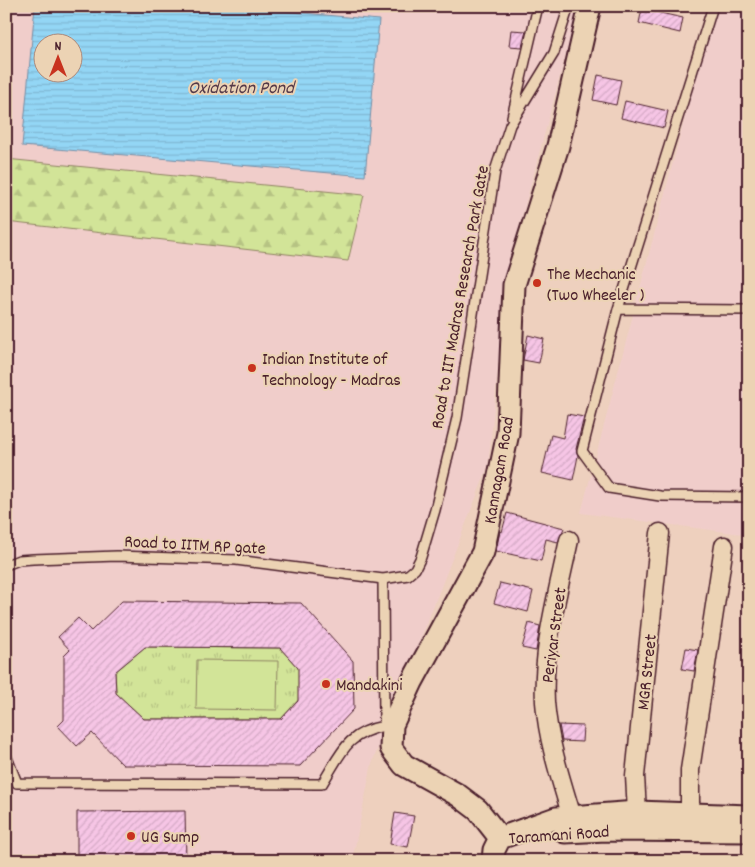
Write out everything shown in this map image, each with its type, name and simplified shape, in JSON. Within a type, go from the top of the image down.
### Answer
[{"type":"street","name":"Kannagam Road","points":[[500,838],[478,810],[458,795],[404,765],[391,748],[388,725],[483,552],[508,433],[514,285],[558,146],[590,6]]},
{"type":"street","name":"MGR Street","points":[[637,812],[635,776],[660,532]]},
{"type":"street","name":"Periyar Street","points":[[569,540],[552,620],[545,672],[545,704],[549,730],[572,817]]},
{"type":"street","points":[[690,815],[690,770],[724,546]]},
{"type":"street","name":"Taramani Road","points":[[500,838],[556,818],[637,812],[749,816]]},
{"type":"street","name":"Taramani Road","points":[[500,838],[606,830],[749,831]]},
{"type":"street","points":[[493,861],[494,850],[500,838]]},
{"type":"lane","points":[[510,125],[538,6]]},
{"type":"lane","name":"Road to IIT Madras Research Park Gate","points":[[383,579],[408,575],[415,569],[421,557],[435,510],[457,418],[495,171],[510,125],[554,54],[569,6]]},
{"type":"lane","points":[[713,6],[618,309],[582,451],[609,488],[660,496],[749,497]]},
{"type":"lane","points":[[618,309],[749,310]]},
{"type":"lane","name":"Road to IITM RP gate","points":[[6,565],[19,560],[117,556],[236,560],[383,579]]},
{"type":"lane","points":[[6,756],[17,783],[322,784],[348,742],[366,729],[388,725],[383,579]]},
{"type":"shaded area","name":"Indian Institute of Technology - Madras","points":[[6,6],[579,6],[508,269],[488,467],[372,763],[352,861],[6,861]]},
{"type":"shaded area","points":[[714,6],[749,6],[749,535],[581,513]]},
{"type":"green space","points":[[6,159],[364,195],[348,261],[6,222]]},
{"type":"green space","points":[[145,647],[280,648],[307,678],[307,690],[281,719],[144,719],[116,693],[115,672]]},
{"type":"green space","points":[[197,660],[278,661],[277,710],[196,709]]},
{"type":"water","name":"Oxidation Pond","points":[[35,6],[227,6],[379,20],[365,176],[22,146],[32,38],[32,82],[82,82],[82,32],[33,32]]},
{"type":"building","points":[[642,9],[683,18],[680,33],[639,23]]},
{"type":"building","points":[[511,30],[526,31],[522,47],[509,46]]},
{"type":"building","points":[[598,75],[621,80],[616,105],[593,100]]},
{"type":"building","points":[[625,101],[668,111],[664,128],[621,118]]},
{"type":"building","points":[[528,335],[544,339],[539,363],[523,360]]},
{"type":"building","points":[[567,414],[584,417],[576,449],[578,456],[573,480],[542,473],[551,435],[563,438]]},
{"type":"building","points":[[507,513],[564,528],[558,542],[546,539],[541,561],[496,551],[500,531],[502,532]]},
{"type":"building","points":[[500,583],[533,591],[528,612],[494,603]]},
{"type":"building","name":"Mandakini","points":[[122,601],[301,603],[353,661],[354,709],[300,766],[123,765],[92,733],[77,746],[58,726],[64,720],[64,656],[70,650],[58,637],[78,618],[91,631]],"holes":[[[145,647],[280,648],[298,668],[298,701],[281,719],[144,719],[116,693],[115,672]]]},
{"type":"building","points":[[529,623],[540,626],[536,651],[522,648]]},
{"type":"building","points":[[686,648],[698,650],[694,671],[682,669]]},
{"type":"building","points":[[559,725],[583,726],[582,742],[562,741]]},
{"type":"building","name":"UG Sump","points":[[185,811],[186,861],[77,861],[77,812]]},
{"type":"building","points":[[395,813],[414,816],[408,847],[390,844]]},
{"type":"place","name":"The Mechanic (Two Wheeler )","points":[[537,283]]},
{"type":"place","name":"Indian Institute of Technology - Madras","points":[[252,368]]},
{"type":"place","name":"Mandakini","points":[[326,684]]},
{"type":"place","name":"UG Sump","points":[[131,836]]}]
